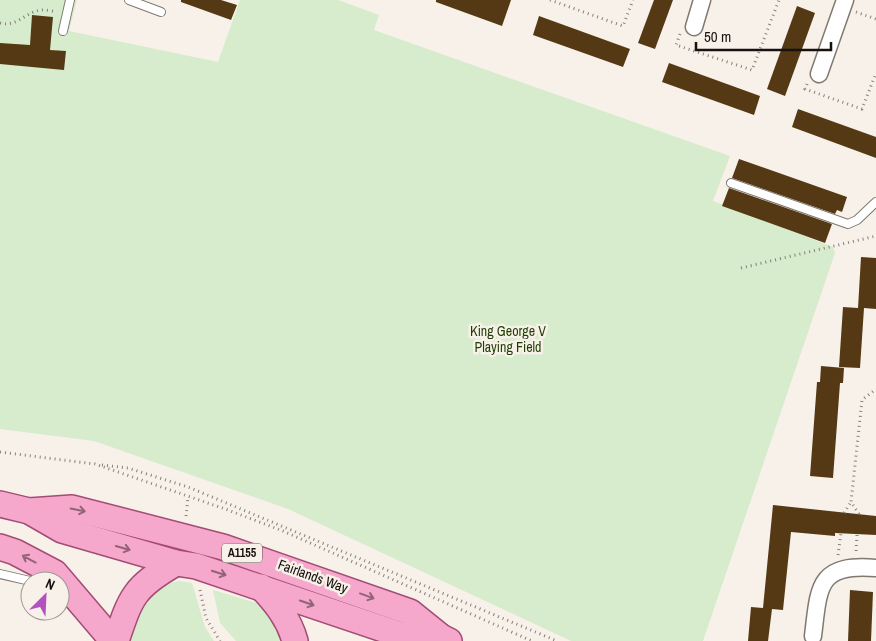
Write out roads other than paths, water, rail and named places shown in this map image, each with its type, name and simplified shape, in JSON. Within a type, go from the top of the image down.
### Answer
[{"type":"main road","name":"Fairlands Way","points":[[0,504],[29,511],[62,530],[176,563],[196,566],[401,635],[445,639]]},
{"type":"main road","name":"Fairlands Way","points":[[29,511],[72,508],[240,552],[410,612],[445,639]]},
{"type":"main road","points":[[0,547],[15,552],[51,571]]},
{"type":"main road","points":[[70,594],[114,641],[140,586],[176,563]]},
{"type":"main road","points":[[261,587],[278,606],[292,627],[296,641]]},
{"type":"street","points":[[688,27],[702,0]]},
{"type":"street","points":[[818,74],[845,0]]},
{"type":"street","points":[[813,636],[818,594],[828,577],[846,568],[876,568]]},
{"type":"lane","points":[[63,31],[70,0]]},
{"type":"lane","points":[[129,0],[161,12]]},
{"type":"lane","points":[[731,183],[848,224],[857,220],[876,202]]},
{"type":"lane","points":[[0,574],[20,579]]},
{"type":"park label","name":"King George V Playing Field","points":[[508,340]]}]
